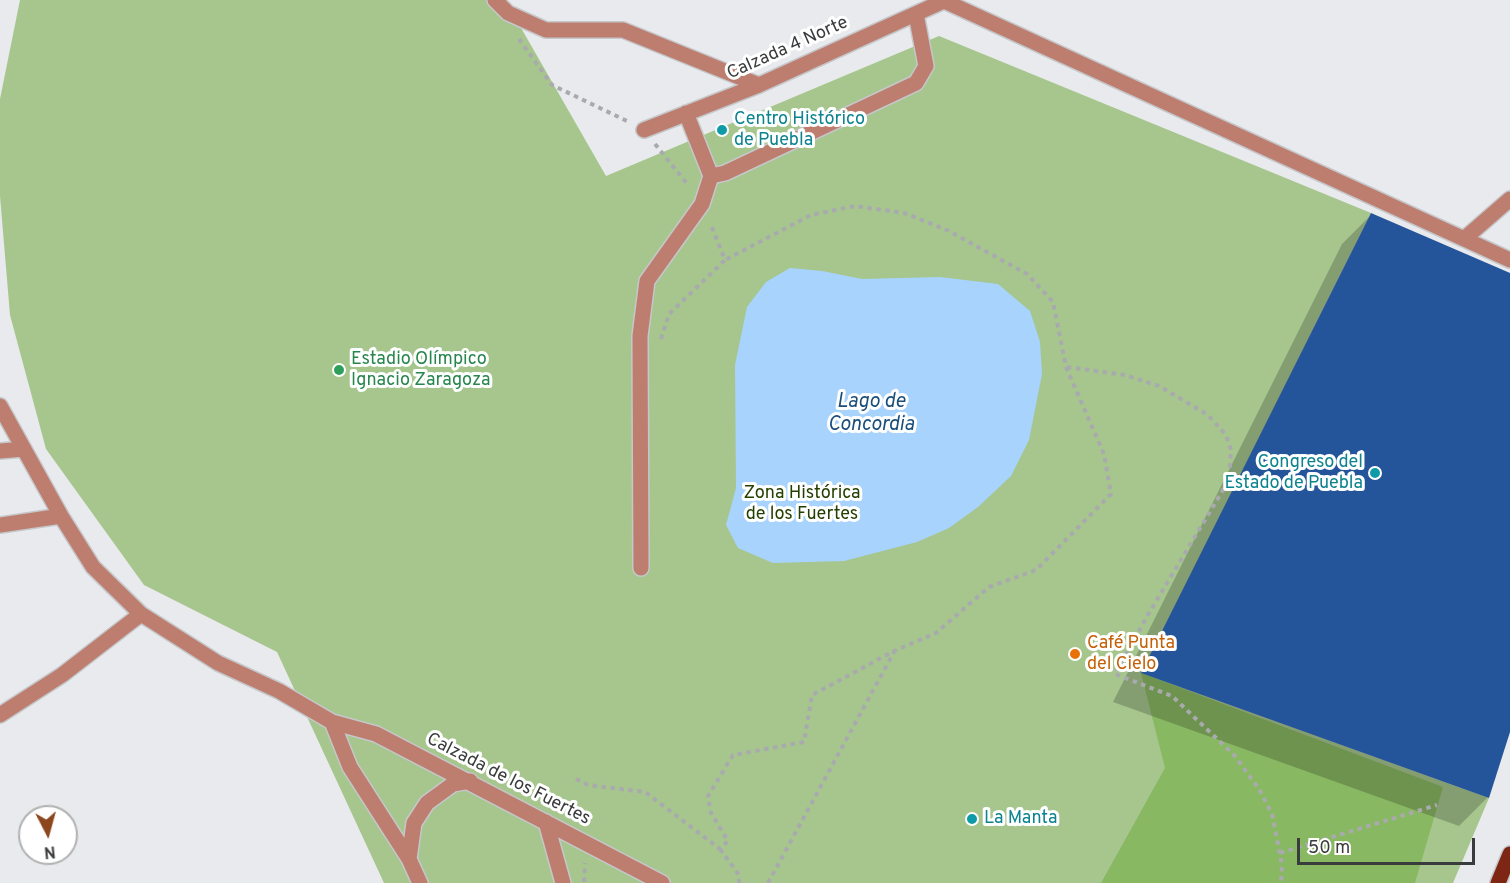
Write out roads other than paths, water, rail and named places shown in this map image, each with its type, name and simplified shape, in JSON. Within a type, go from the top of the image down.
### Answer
[{"type":"main road","points":[[1498,883],[1510,855]]},
{"type":"street","points":[[495,0],[508,13],[546,30],[623,30],[759,85]]},
{"type":"street","points":[[944,0],[1510,260]]},
{"type":"street","name":"Calzada 4 Norte","points":[[645,130],[759,85],[944,0]]},
{"type":"street","points":[[711,176],[725,172],[916,83],[926,66],[916,14]]},
{"type":"street","points":[[641,568],[640,336],[647,280],[702,204],[711,176],[686,114]]},
{"type":"street","points":[[1464,239],[1510,199]]},
{"type":"street","name":"Calzada de los Fuertes","points":[[0,406],[60,516],[93,567],[141,614],[218,663],[279,691],[332,722],[376,734],[662,883]]},
{"type":"street","points":[[0,451],[24,448]]},
{"type":"street","points":[[0,525],[60,516]]},
{"type":"street","points":[[0,715],[62,675],[141,614]]},
{"type":"street","points":[[332,722],[350,767],[410,859],[420,883]]},
{"type":"street","points":[[410,859],[414,823],[427,803],[453,784],[470,781]]},
{"type":"street","points":[[546,822],[563,883]]},
{"type":"water","name":"Lago de Concordia","points":[[790,268],[822,271],[862,279],[940,277],[998,284],[1030,311],[1040,342],[1042,374],[1029,440],[1011,476],[978,507],[949,528],[917,542],[844,561],[773,563],[738,548],[726,525],[736,488],[735,365],[747,307],[766,282]]},
{"type":"place","name":"Centro Histórico de Puebla","points":[[722,130]]},
{"type":"place","name":"Estadio Olímpico Ignacio Zaragoza","points":[[339,370]]},
{"type":"place","name":"Congreso del Estado de Puebla","points":[[1375,473]]},
{"type":"place","name":"Café Punta del Cielo","points":[[1075,654]]},
{"type":"place","name":"La Manta","points":[[972,819]]},
{"type":"park label","name":"Zona Histórica de los Fuertes","points":[[802,504]]}]
